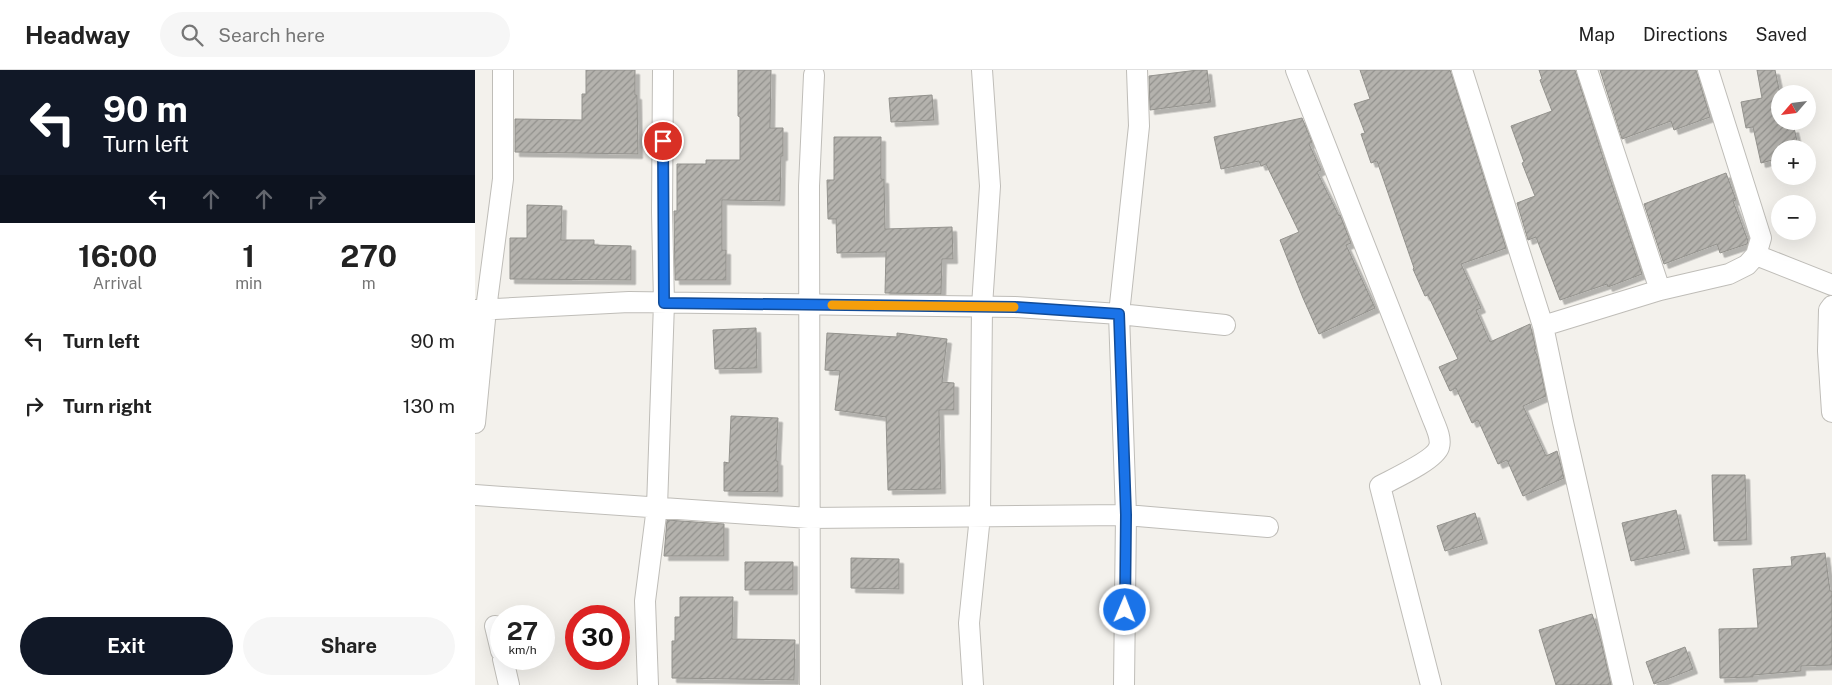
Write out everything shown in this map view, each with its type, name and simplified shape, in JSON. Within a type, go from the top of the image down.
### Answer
[{"type":"street","points":[[475,423],[481,309],[503,179],[503,70]]},
{"type":"street","points":[[648,685],[645,601],[657,508],[664,303],[662,212],[663,70]]},
{"type":"street","points":[[973,685],[969,622],[981,516],[982,306],[990,186],[982,70]]},
{"type":"street","points":[[1124,685],[1126,515],[1119,314],[1139,126],[1137,70]]},
{"type":"street","points":[[1296,70],[1439,436],[1439,447],[1432,456],[1380,486],[1431,685]]},
{"type":"street","points":[[1462,70],[1543,326],[1623,685]]},
{"type":"street","points":[[1587,70],[1660,290]]},
{"type":"street","points":[[1543,326],[1660,290],[1729,274],[1747,265],[1756,255],[1761,238],[1709,70]]},
{"type":"street","points":[[810,685],[809,186],[813,75]]},
{"type":"street","points":[[1756,255],[1832,285]]},
{"type":"street","points":[[481,309],[629,302],[982,306],[1119,314],[1225,325]]},
{"type":"street","points":[[1832,306],[1829,310],[1828,351],[1832,412]]},
{"type":"street","points":[[475,495],[809,518],[1126,515],[1268,527]]},
{"type":"street","points":[[506,670],[509,685]]},
{"type":"building","points":[[586,70],[635,70],[638,154],[515,152],[515,119],[582,120],[582,94],[586,94]]},
{"type":"building","points":[[738,70],[771,70],[770,128],[783,128],[780,201],[722,200],[722,250],[726,250],[726,280],[675,280],[674,211],[677,211],[677,164],[706,164],[706,160],[740,160]]},
{"type":"building","points":[[1207,70],[1211,102],[1150,110],[1149,76]]},
{"type":"building","points":[[1360,70],[1450,70],[1506,248],[1461,264],[1481,308],[1476,310],[1490,342],[1530,324],[1536,349],[1534,349],[1538,358],[1546,396],[1523,406],[1546,456],[1557,451],[1564,478],[1523,496],[1507,460],[1498,464],[1478,420],[1472,423],[1456,388],[1450,391],[1439,367],[1458,359],[1428,295],[1425,296],[1413,269],[1377,161],[1371,163],[1361,134],[1365,133],[1354,104],[1370,99]]},
{"type":"building","points":[[1539,70],[1575,70],[1642,274],[1608,287],[1607,284],[1560,300],[1536,237],[1528,240],[1517,203],[1535,196],[1522,163],[1524,162],[1511,126],[1552,111],[1540,80],[1542,79]]},
{"type":"building","points":[[1600,70],[1696,70],[1710,117],[1674,130],[1671,121],[1622,139]]},
{"type":"building","points":[[1757,70],[1775,70],[1778,85],[1771,85],[1771,130],[1794,130],[1797,140],[1771,140],[1771,160],[1761,163],[1753,127],[1746,128],[1741,102],[1762,98]]},
{"type":"building","points":[[932,95],[934,120],[891,122],[889,98]]},
{"type":"building","points":[[1302,118],[1312,142],[1309,144],[1321,170],[1317,172],[1340,215],[1351,243],[1346,245],[1375,308],[1319,334],[1280,240],[1299,232],[1266,164],[1261,166],[1259,161],[1221,169],[1214,137]]},
{"type":"building","points":[[834,137],[881,137],[881,179],[884,179],[885,229],[952,227],[953,259],[942,259],[941,294],[885,293],[886,252],[837,253],[836,219],[828,219],[827,180],[834,180]]},
{"type":"building","points":[[1726,173],[1736,200],[1733,201],[1748,241],[1747,244],[1720,253],[1717,244],[1664,264],[1644,204]]},
{"type":"building","points":[[527,205],[562,206],[561,240],[594,240],[594,245],[631,246],[631,280],[510,279],[510,238],[527,238]]},
{"type":"building","points":[[756,328],[757,368],[715,369],[713,330]]},
{"type":"building","points":[[827,333],[897,337],[897,333],[947,339],[942,382],[954,383],[954,410],[939,410],[941,489],[888,490],[886,417],[835,410],[840,371],[825,370]]},
{"type":"building","points":[[731,416],[778,418],[776,461],[778,461],[778,492],[724,491],[724,462],[729,463]]},
{"type":"building","points":[[1712,475],[1745,475],[1747,540],[1714,541]]},
{"type":"building","points":[[1676,510],[1685,549],[1631,561],[1622,523]]},
{"type":"building","points":[[1475,513],[1483,539],[1445,551],[1437,526]]},
{"type":"building","points":[[667,520],[724,524],[724,556],[664,556]]},
{"type":"building","points":[[1825,553],[1830,591],[1832,591],[1832,665],[1801,666],[1801,671],[1753,675],[1753,677],[1720,678],[1719,629],[1758,628],[1753,569],[1792,566],[1791,557]]},
{"type":"building","points":[[851,558],[899,559],[899,589],[851,588]]},
{"type":"building","points":[[745,562],[793,562],[793,590],[745,590]]},
{"type":"building","points":[[680,597],[733,597],[732,639],[795,640],[794,680],[672,678],[672,641],[675,641],[675,617],[680,617]]},
{"type":"building","points":[[1592,614],[1601,641],[1611,685],[1556,685],[1539,630]]},
{"type":"building","points":[[1685,647],[1693,669],[1654,684],[1646,662]]},
{"type":"slow traffic","points":[[832,305],[1014,307]]},
{"type":"route","points":[[663,141],[664,303],[1015,307],[1119,314],[1126,515],[1125,610]]}]
